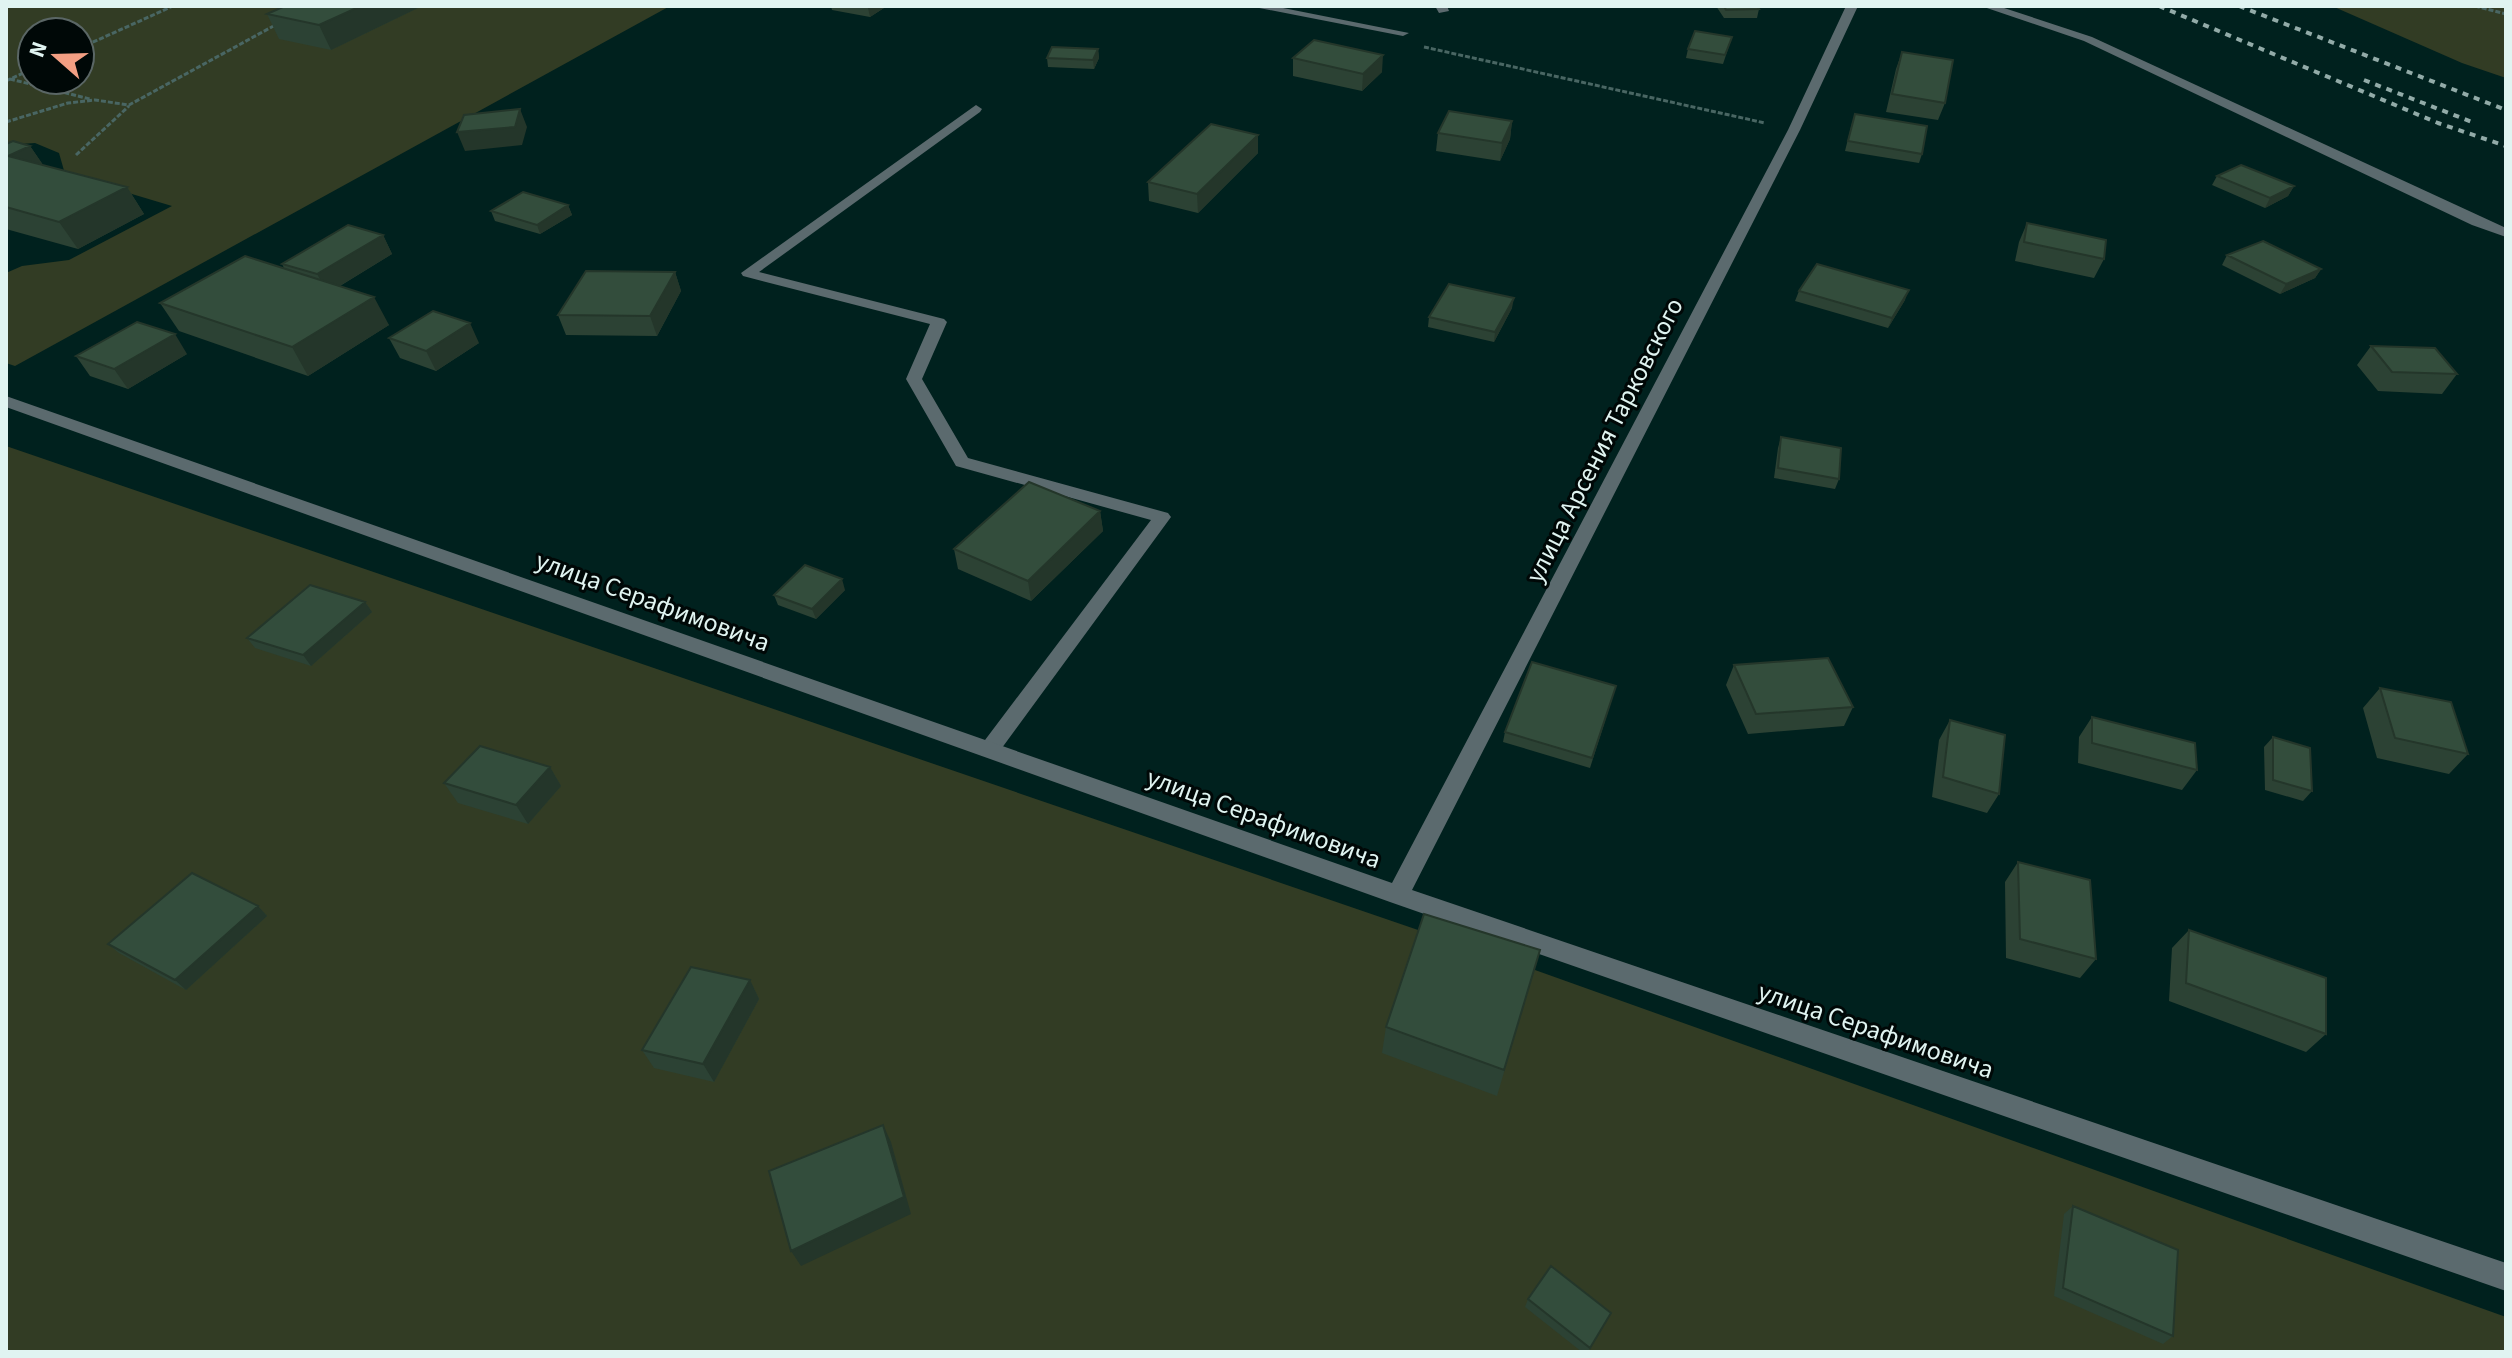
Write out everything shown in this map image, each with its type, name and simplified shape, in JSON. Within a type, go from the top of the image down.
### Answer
[{"type":"street","points":[[1255,6],[1403,33]]},
{"type":"street","name":"улица Арсения Тарковского","points":[[1398,895],[1794,130],[1852,6]]},
{"type":"street","points":[[1987,6],[2088,39],[2506,233]]},
{"type":"street","points":[[976,109],[748,273],[939,322],[914,379],[962,462],[1162,517],[989,750]]},
{"type":"street","name":"улица Серафимовича","points":[[6,401],[1398,895],[2506,1277]]},
{"type":"path","points":[[96,41],[173,6]]},
{"type":"path","points":[[2475,6],[2506,14]]},
{"type":"path","points":[[76,155],[129,105],[281,22]]},
{"type":"path","points":[[1403,33],[1428,50],[1794,130]]},
{"type":"path","points":[[8,80],[129,105]]},
{"type":"path","points":[[6,122],[43,109],[95,100]]},
{"type":"green space","points":[[6,6],[670,6],[15,366],[6,363],[6,273],[22,266],[69,260],[172,206],[65,174],[59,153],[35,143],[6,145]]},
{"type":"green space","points":[[2332,6],[2506,6],[2506,78],[2462,63]]},
{"type":"green space","points":[[6,446],[1535,970],[2506,1317],[2506,1352],[6,1352]]},
{"type":"building","points":[[285,6],[361,6],[319,25],[267,14]]},
{"type":"building","points":[[1724,6],[1757,6],[1759,9],[1726,10]]},
{"type":"building","points":[[1695,31],[1732,37],[1725,55],[1688,49]]},
{"type":"building","points":[[1314,40],[1383,55],[1363,74],[1293,58]]},
{"type":"building","points":[[1052,47],[1098,49],[1093,60],[1047,58]]},
{"type":"building","points":[[1902,52],[1953,60],[1945,103],[1892,94]]},
{"type":"building","points":[[520,109],[515,127],[457,132],[464,115]]},
{"type":"building","points":[[1449,111],[1512,121],[1502,143],[1438,133]]},
{"type":"building","points":[[1855,114],[1927,126],[1922,154],[1848,141]]},
{"type":"building","points":[[1211,124],[1258,135],[1197,194],[1148,182]]},
{"type":"building","points":[[13,141],[30,146],[8,156],[127,187],[59,222],[6,207],[6,144]]},
{"type":"building","points":[[2241,165],[2294,186],[2270,198],[2217,176]]},
{"type":"building","points":[[523,192],[568,205],[537,225],[491,211]]},
{"type":"building","points":[[2027,223],[2106,240],[2104,259],[2024,242]]},
{"type":"building","points":[[348,225],[383,235],[317,274],[282,264]]},
{"type":"building","points":[[2263,241],[2321,269],[2286,284],[2227,255]]},
{"type":"building","points":[[245,256],[374,297],[292,347],[160,303]]},
{"type":"building","points":[[1817,264],[1909,290],[1892,318],[1799,291]]},
{"type":"building","points":[[586,271],[675,272],[650,316],[558,315]]},
{"type":"building","points":[[1449,284],[1514,298],[1495,332],[1429,317]]},
{"type":"building","points":[[433,311],[470,323],[426,351],[389,338]]},
{"type":"building","points":[[137,322],[175,334],[114,369],[76,356]]},
{"type":"building","points":[[2371,346],[2435,348],[2457,374],[2392,372]]},
{"type":"building","points":[[1781,437],[1841,448],[1839,479],[1778,468]]},
{"type":"building","points":[[1029,482],[1100,511],[1028,581],[954,549]]},
{"type":"building","points":[[805,565],[842,579],[812,609],[774,595]]},
{"type":"building","points":[[310,585],[365,602],[303,655],[247,638]]},
{"type":"building","points":[[1828,658],[1853,707],[1756,714],[1734,665]]},
{"type":"building","points":[[1532,662],[1616,686],[1592,758],[1505,732]]},
{"type":"building","points":[[2380,688],[2451,702],[2468,754],[2395,738]]},
{"type":"building","points":[[2092,717],[2195,743],[2197,770],[2092,743]]},
{"type":"building","points":[[1950,720],[2005,735],[1999,794],[1943,777]]},
{"type":"building","points":[[2273,737],[2310,748],[2312,791],[2273,780]]},
{"type":"building","points":[[480,746],[550,767],[516,805],[444,783]]},
{"type":"building","points":[[2018,862],[2090,880],[2096,959],[2020,939]]},
{"type":"building","points":[[192,873],[258,906],[175,980],[108,944]]},
{"type":"building","points":[[1424,914],[1540,950],[1504,1070],[1386,1027]]},
{"type":"building","points":[[2189,930],[2326,978],[2326,1034],[2186,983]]},
{"type":"building","points":[[691,967],[750,980],[703,1064],[642,1050]]},
{"type":"building","points":[[883,1125],[904,1197],[791,1251],[769,1171]]},
{"type":"building","points":[[2073,1206],[2178,1250],[2173,1336],[2063,1288]]},
{"type":"building","points":[[1551,1266],[1611,1313],[1590,1348],[1528,1299]]},
{"type":"railway","points":[[2159,6],[2438,123],[2506,146]]},
{"type":"railway","points":[[2239,6],[2506,110]]},
{"type":"railway","points":[[2364,80],[2472,122]]}]
